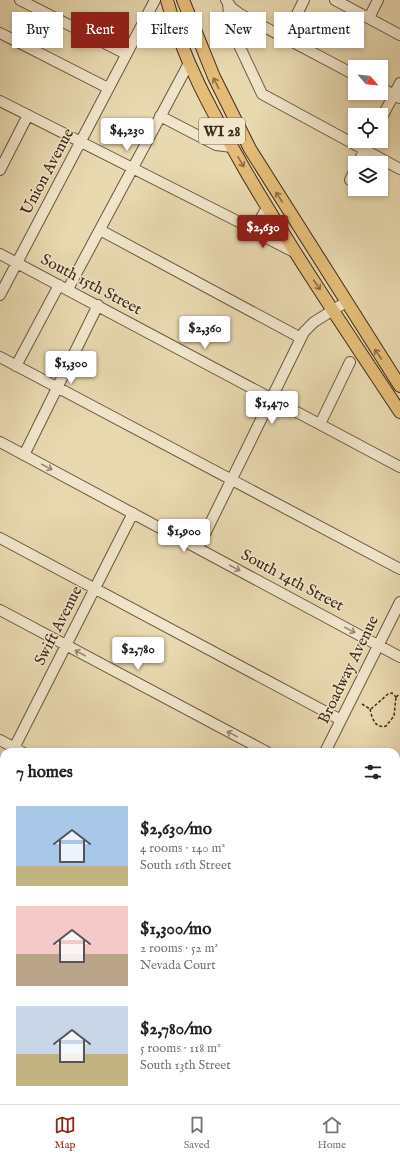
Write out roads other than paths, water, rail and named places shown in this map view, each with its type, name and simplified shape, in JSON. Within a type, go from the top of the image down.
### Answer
[{"type":"main road","name":"WI 28","points":[[167,0],[172,21],[189,63],[216,120],[267,207],[400,412]]},
{"type":"main road","name":"WI 28","points":[[183,0],[214,77],[250,149],[400,386]]},
{"type":"street","points":[[20,0],[126,54]]},
{"type":"street","name":"Union Avenue","points":[[0,295],[155,0]]},
{"type":"street","points":[[298,12],[304,0]]},
{"type":"street","points":[[335,0],[400,35]]},
{"type":"street","points":[[369,18],[378,0]]},
{"type":"street","points":[[227,1],[236,11],[274,32]]},
{"type":"street","points":[[227,1],[230,26],[262,94],[348,137]]},
{"type":"street","points":[[0,33],[108,88]]},
{"type":"street","points":[[304,48],[348,71]]},
{"type":"street","points":[[16,366],[63,287],[100,230],[132,167],[189,63]]},
{"type":"street","points":[[388,109],[397,97],[400,83]]},
{"type":"street","points":[[388,92],[397,97]]},
{"type":"street","points":[[0,101],[132,167],[243,224],[253,232],[296,253]]},
{"type":"street","points":[[0,170],[28,115]]},
{"type":"street","points":[[160,116],[216,145],[232,147]]},
{"type":"street","points":[[370,148],[400,169]]},
{"type":"street","points":[[243,224],[254,224],[260,220],[267,207]]},
{"type":"street","points":[[100,230],[301,338]]},
{"type":"street","name":"South 15th Street","points":[[0,254],[400,467]]},
{"type":"street","points":[[198,548],[301,338],[310,324],[346,302]]},
{"type":"street","points":[[24,455],[98,306]]},
{"type":"street","points":[[0,357],[231,481],[400,569]]},
{"type":"street","points":[[320,424],[350,362]]},
{"type":"street","name":"South 14th Street","points":[[0,442],[400,656]]},
{"type":"street","name":"Swift Avenue","points":[[17,748],[66,645],[133,513]]},
{"type":"street","points":[[0,538],[341,720]]},
{"type":"street","name":"Broadway Avenue","points":[[327,748],[400,602]]},
{"type":"street","points":[[0,610],[259,748]]},
{"type":"street","points":[[0,740],[12,748]]}]
